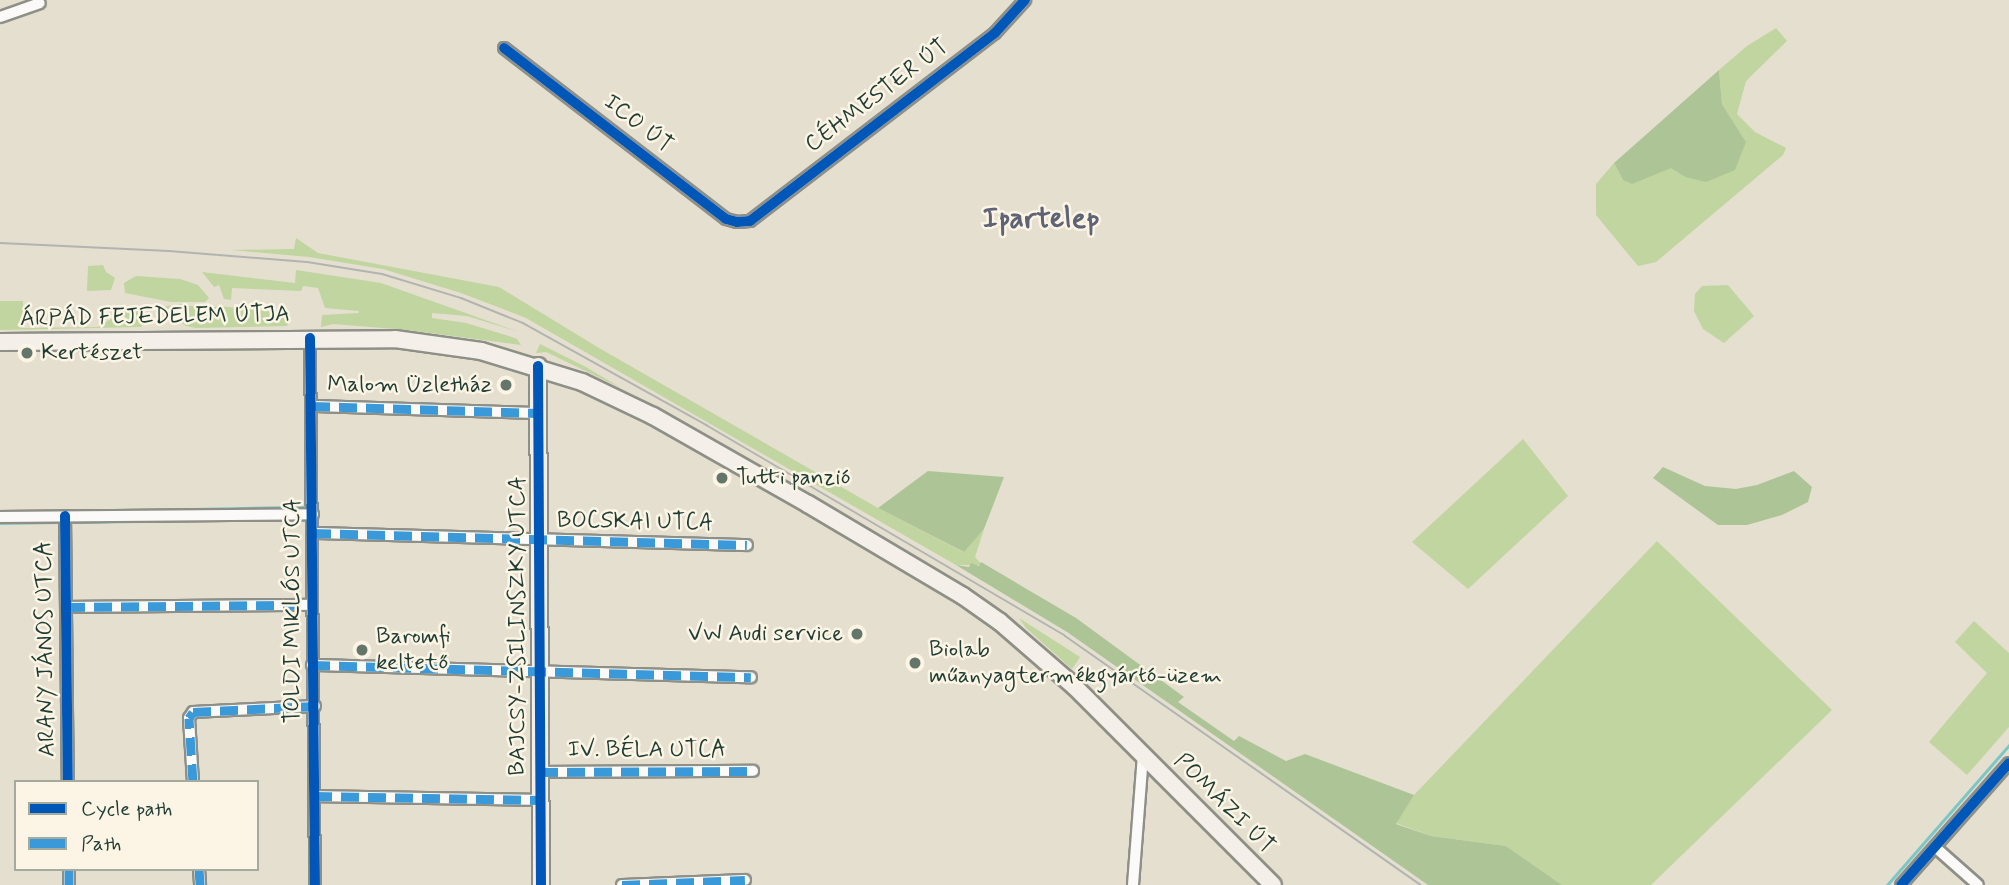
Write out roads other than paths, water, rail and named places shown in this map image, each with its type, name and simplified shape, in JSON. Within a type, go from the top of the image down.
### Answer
[{"type":"main road","name":"ÁRPÁD FEJEDELEM ÚTJA","points":[[0,342],[310,338],[419,341],[481,351],[538,366]]},
{"type":"main road","name":"BAJCSY-ZSILINSZKY UTCA","points":[[538,366],[541,885]]},
{"type":"main road","name":"POMÁZI ÚT","points":[[538,366],[582,382],[653,416],[963,596],[1034,648],[1273,885]]},
{"type":"street","name":"CÉHMESTER ÚT","points":[[750,220],[995,33],[1025,0]]},
{"type":"street","points":[[0,18],[40,3]]},
{"type":"street","name":"ICO ÚT","points":[[504,48],[726,219],[737,222],[750,220]]},
{"type":"street","name":"TOLDI MIKLÓS UTCA","points":[[310,338],[315,885]]},
{"type":"street","points":[[312,406],[538,413]]},
{"type":"street","points":[[0,517],[313,514]]},
{"type":"street","name":"ARANY JÁNOS UTCA","points":[[65,516],[68,780]]},
{"type":"street","name":"BOCSKAI UTCA","points":[[313,533],[747,545]]},
{"type":"street","points":[[67,607],[312,605]]},
{"type":"street","points":[[312,665],[541,674],[751,677]]},
{"type":"street","points":[[193,780],[189,718],[193,712],[315,706]]},
{"type":"street","points":[[1133,885],[1143,755]]},
{"type":"street","points":[[1901,885],[2009,763]]},
{"type":"street","name":"IV. BÉLA UTCA","points":[[540,772],[753,771]]},
{"type":"street","points":[[314,796],[540,800]]},
{"type":"street","points":[[1935,847],[1978,885]]},
{"type":"street","points":[[622,885],[746,880]]},
{"type":"waterway","points":[[91,511],[306,507]]},
{"type":"waterway","points":[[74,522],[203,520]]},
{"type":"waterway","points":[[0,523],[58,522]]},
{"type":"waterway","points":[[1887,885],[2009,745]]},
{"type":"tram line","points":[[0,243],[169,251],[307,262],[382,274],[461,298],[523,323],[706,425],[1065,636],[1421,885]]},
{"type":"place","name":"Kertészet","points":[[27,353]]},
{"type":"place","name":"Malom Üzletház","points":[[506,385]]},
{"type":"place","name":"Tutti panzió","points":[[722,478]]},
{"type":"place","name":"VW Audi service","points":[[857,634]]},
{"type":"place","name":"Baromfi keltető","points":[[362,650]]},
{"type":"place","name":"Biolab műanyagtermékgyártó-üzem","points":[[915,663]]},
{"type":"district","name":"Ipartelep","points":[[1041,219]]}]
